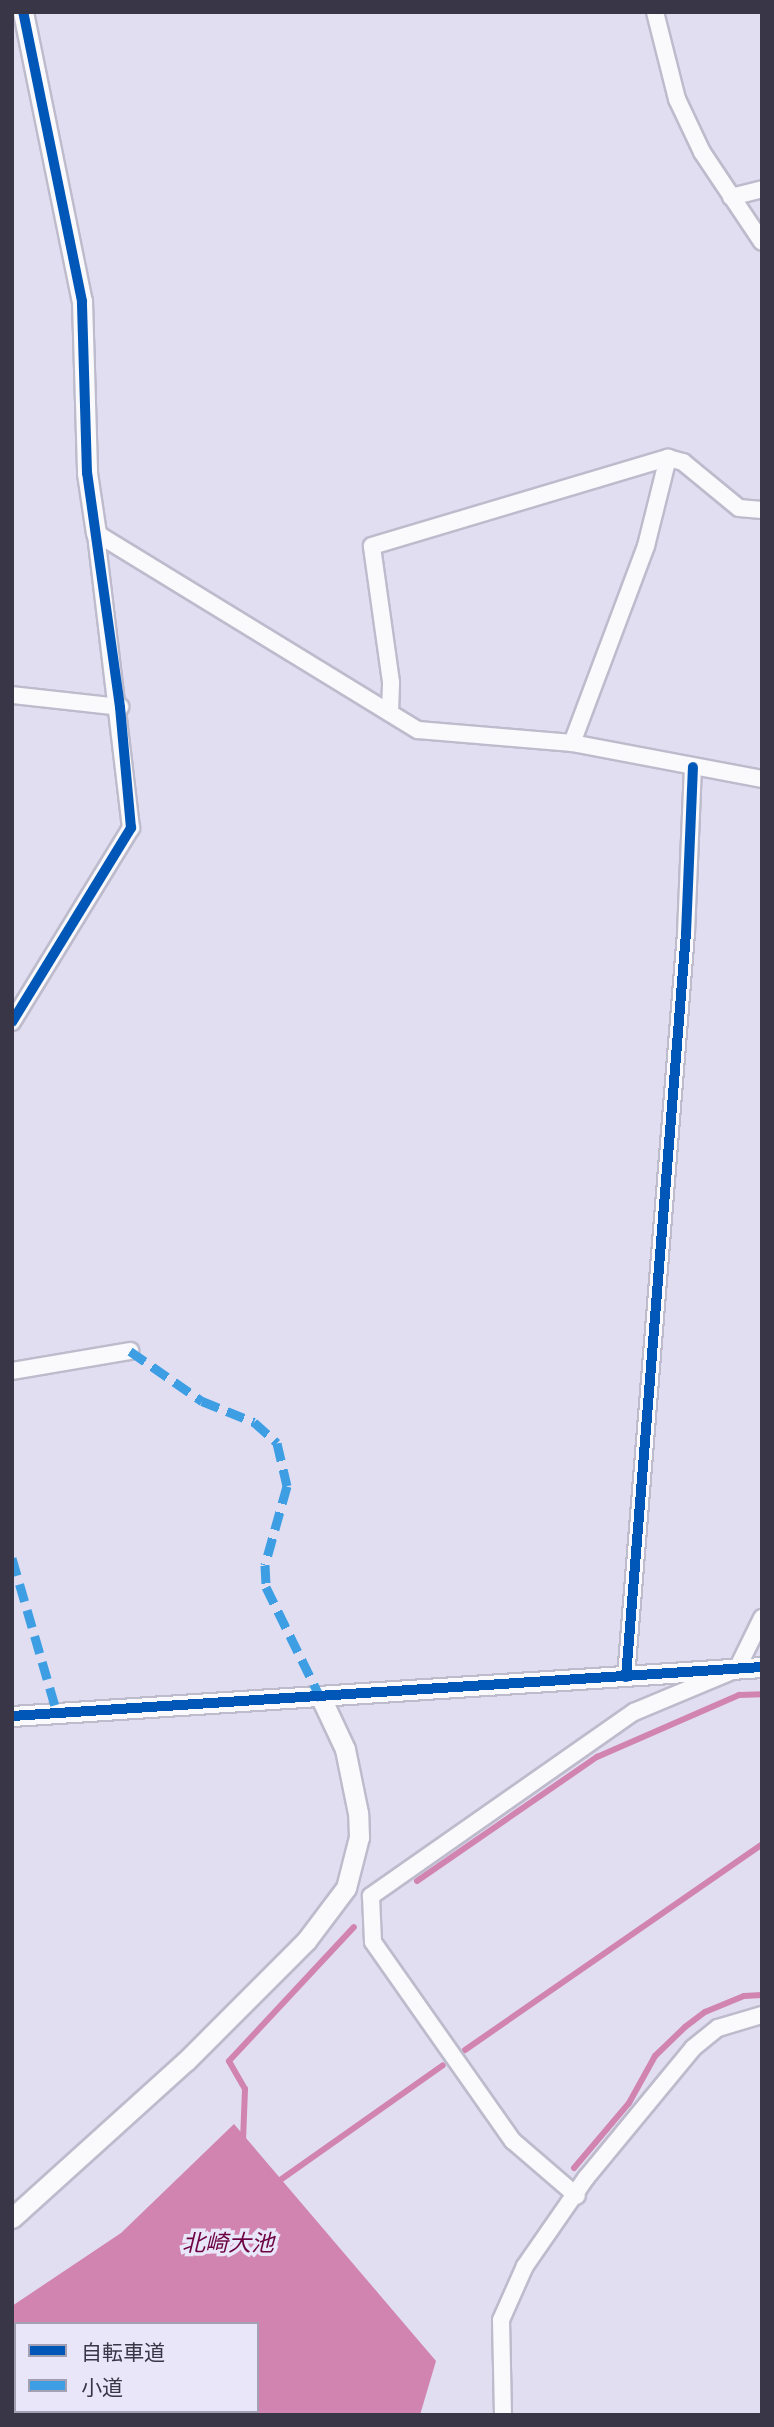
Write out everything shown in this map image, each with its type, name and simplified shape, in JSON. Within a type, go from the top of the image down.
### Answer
[{"type":"street","points":[[12,1021],[131,828],[120,707],[87,473],[82,301],[59,167],[23,12]]},
{"type":"street","points":[[655,12],[677,99],[731,197],[762,242]]},
{"type":"street","points":[[731,197],[762,189]]},
{"type":"street","points":[[390,713],[391,682],[372,546],[668,458],[682,461],[738,508],[762,510]]},
{"type":"street","points":[[572,743],[646,546],[668,458]]},
{"type":"street","points":[[96,533],[418,730],[446,736],[572,743],[762,779]]},
{"type":"street","points":[[12,695],[120,707]]},
{"type":"street","points":[[626,1677],[686,933],[693,767]]},
{"type":"street","points":[[12,1371],[130,1351]]},
{"type":"street","points":[[371,1896],[634,1712],[737,1669],[762,1618]]},
{"type":"street","points":[[12,1716],[321,1700],[762,1667]]},
{"type":"street","points":[[12,2218],[187,2061],[306,1941],[346,1888],[359,1838],[359,1813],[345,1749],[321,1700]]},
{"type":"street","points":[[346,1888],[371,1896]]},
{"type":"street","points":[[371,1896],[373,1942],[380,1953],[513,2141],[577,2196]]},
{"type":"street","points":[[503,2415],[501,2320],[525,2266],[577,2196],[586,2178],[693,2048],[718,2028],[762,2015]]},
{"type":"water","name":"北崎大池","points":[[234,2124],[436,2361],[420,2415],[12,2415],[12,2306],[121,2233]]},
{"type":"waterway","points":[[417,1881],[597,1757],[739,1695],[762,1694]]},
{"type":"waterway","points":[[465,2050],[762,1844]]},
{"type":"waterway","points":[[243,2141],[245,2089],[229,2061],[354,1927]]},
{"type":"waterway","points":[[574,2168],[629,2103],[655,2056],[685,2027],[705,2012],[744,1996],[762,1995]]},
{"type":"waterway","points":[[276,2183],[443,2065]]},
{"type":"marked path","points":[[130,1351],[202,1401],[254,1422],[277,1443],[287,1486],[265,1565],[266,1587],[321,1699]]},
{"type":"marked path","points":[[12,1558],[57,1713]]},
{"type":"cycle path","points":[[12,1022],[131,828],[120,707],[87,473],[82,301],[23,12]]},
{"type":"cycle path","points":[[626,1677],[686,933],[693,767]]},
{"type":"cycle path","points":[[12,1716],[762,1667]]}]
